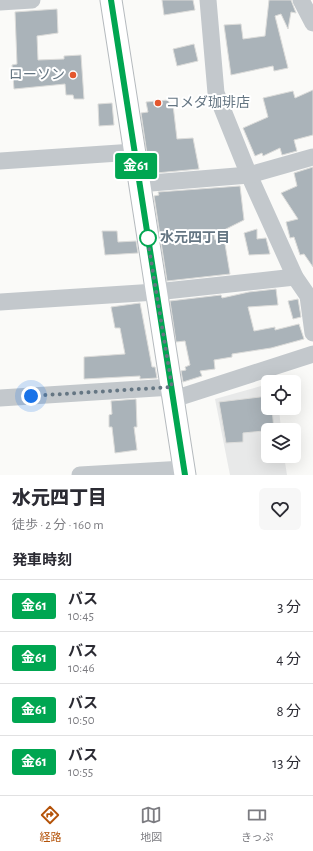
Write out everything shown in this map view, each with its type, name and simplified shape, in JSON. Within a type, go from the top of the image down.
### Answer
[{"type":"main road","points":[[111,0],[185,472]]},
{"type":"street","points":[[0,2],[32,0]]},
{"type":"street","points":[[208,0],[216,93],[249,174],[295,277],[308,296],[313,333]]},
{"type":"street","points":[[301,0],[313,23]]},
{"type":"street","points":[[0,161],[134,152]]},
{"type":"street","points":[[139,184],[249,174],[313,157]]},
{"type":"street","points":[[0,302],[156,292],[295,277]]},
{"type":"street","points":[[0,398],[173,393],[313,354]]},
{"type":"street","points":[[80,475],[185,472]]},
{"type":"shaded area","points":[[261,386],[261,415],[280,415],[280,423],[261,423],[261,463],[285,463],[287,475],[230,475],[215,399]]},
{"type":"building","points":[[162,0],[193,0],[195,10],[164,15]]},
{"type":"building","points":[[269,0],[291,0],[296,13],[291,12],[288,29],[281,14],[275,16],[288,68],[274,71],[273,66],[231,75],[224,25],[241,24],[243,39],[265,36]]},
{"type":"building","points":[[57,9],[58,33],[37,36],[38,60],[64,59],[64,56],[81,55],[84,99],[74,99],[73,95],[66,95],[65,84],[14,89],[12,65],[17,64],[15,12]]},
{"type":"building","points":[[194,44],[198,61],[177,66],[173,49]]},
{"type":"building","points":[[313,90],[313,135],[294,140],[297,151],[282,155],[280,148],[263,156],[262,153],[255,156],[243,128],[268,117],[263,98],[293,91],[295,98]]},
{"type":"building","points":[[168,100],[170,105],[173,105],[177,139],[193,138],[199,169],[156,173],[155,160],[148,161],[141,113],[148,112],[146,102]]},
{"type":"building","points":[[112,103],[114,125],[99,126],[98,104]]},
{"type":"building","points":[[313,167],[313,267],[304,254],[300,255],[294,237],[290,238],[286,222],[298,219],[281,193],[297,186],[294,173]]},
{"type":"building","points":[[240,186],[244,220],[214,235],[215,240],[224,238],[230,274],[167,281],[154,196],[159,195],[158,192]]},
{"type":"building","points":[[257,229],[257,239],[266,238],[270,254],[249,255],[244,233]]},
{"type":"building","points":[[102,231],[117,231],[118,242],[136,241],[138,253],[105,255]]},
{"type":"building","points":[[276,289],[278,305],[248,307],[254,331],[275,327],[275,330],[299,324],[304,339],[271,348],[232,354],[232,357],[214,360],[215,369],[200,371],[202,376],[183,382],[181,371],[186,370],[185,367],[190,365],[185,341],[176,342],[170,301],[221,295],[222,298],[249,292]]},
{"type":"building","points":[[298,299],[301,317],[293,319],[288,301]]},
{"type":"building","points":[[140,303],[152,367],[155,367],[157,378],[140,379],[140,376],[84,379],[84,357],[125,354],[120,328],[115,328],[111,307]]},
{"type":"building","points":[[261,397],[261,415],[273,415],[273,423],[261,423],[261,431],[243,433],[243,442],[226,443],[219,402]]},
{"type":"building","points":[[136,399],[137,427],[134,427],[137,450],[115,453],[112,427],[109,427],[109,415],[112,414],[111,401]]},
{"type":"bus line","name":"金61","points":[[111,0],[185,475]]},
{"type":"place","name":"ローソン","points":[[73,75]]},
{"type":"place","name":"コメダ珈琲店","points":[[158,103]]},
{"type":"place","name":"水元四丁目","points":[[148,238]]},
{"type":"route","points":[[31,396],[172,387],[146,230],[148,238]]}]
